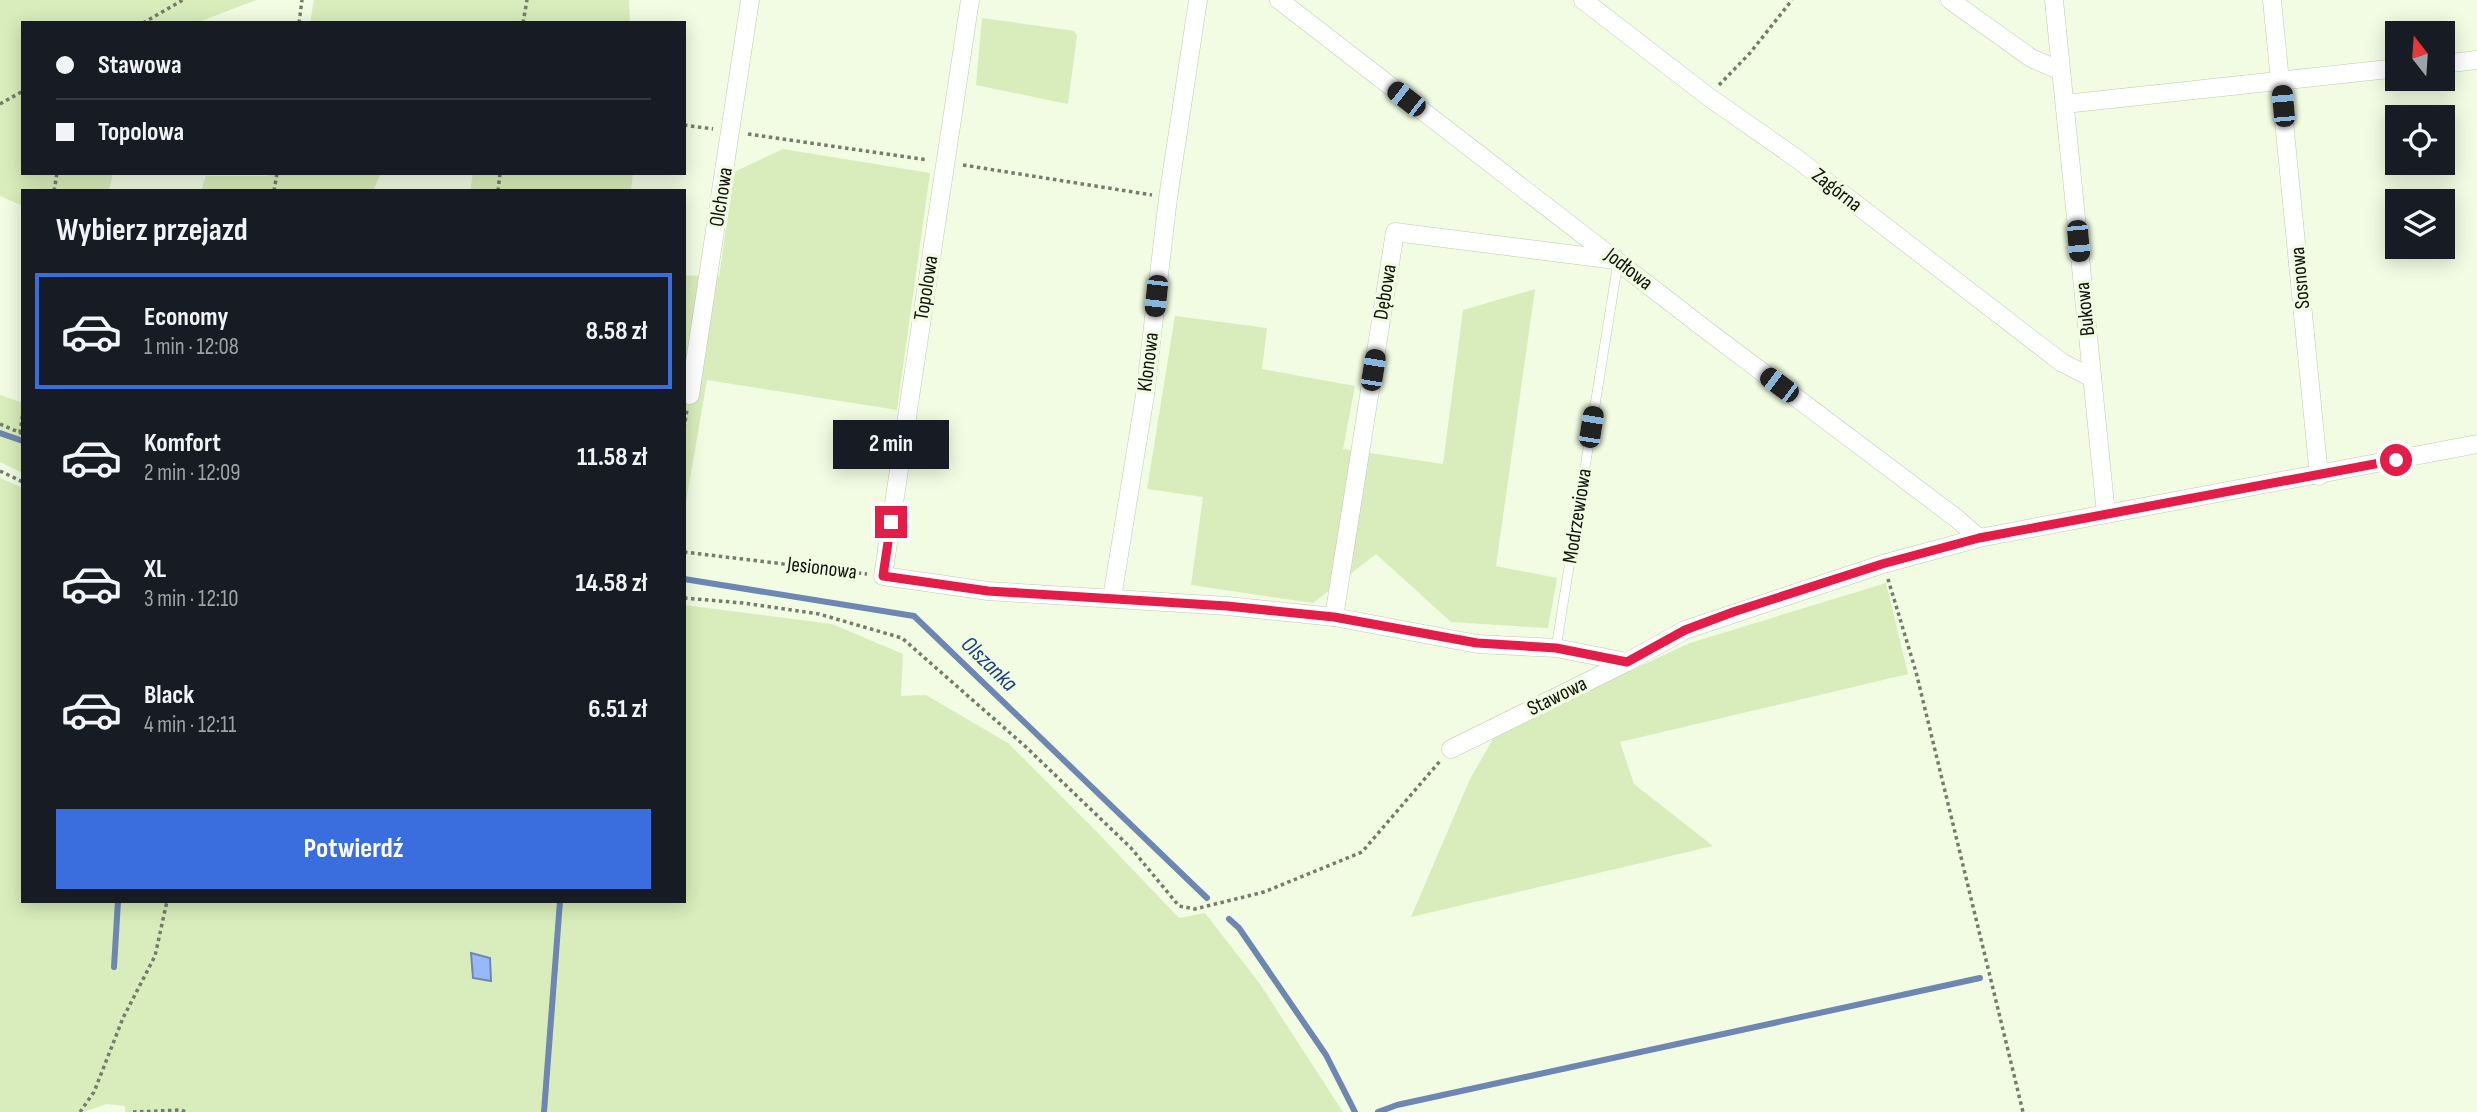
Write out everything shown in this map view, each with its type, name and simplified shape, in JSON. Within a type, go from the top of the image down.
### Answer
[{"type":"street","name":"Olchowa","points":[[690,395],[750,0]]},
{"type":"street","name":"Topolowa","points":[[883,576],[970,0]]},
{"type":"street","name":"Klonowa","points":[[1112,598],[1145,395],[1168,198],[1198,0]]},
{"type":"street","name":"Jodłowa","points":[[1279,0],[1979,538]]},
{"type":"street","name":"Zagórna","points":[[1583,0],[1710,98],[1796,158],[2061,362],[2092,378]]},
{"type":"street","points":[[1950,0],[2031,58],[2061,71]]},
{"type":"street","name":"Bukowa","points":[[2054,0],[2106,513]]},
{"type":"street","name":"Sosnowa","points":[[2272,0],[2319,476]]},
{"type":"street","points":[[2455,63],[2477,60]]},
{"type":"street","points":[[2065,104],[2385,69]]},
{"type":"street","name":"Dębowa","points":[[1334,617],[1395,232],[1618,261]]},
{"type":"street","name":"Stawowa","points":[[1451,749],[1627,662],[1685,630],[1882,564],[1979,538],[2319,476],[2477,444]]},
{"type":"street","name":"Jesionowa","points":[[883,576],[988,591],[1227,606],[1334,617],[1477,643],[1556,648],[1627,662]]},
{"type":"lane","name":"Modrzewiowa","points":[[1556,648],[1618,261]]},
{"type":"path","points":[[146,21],[183,0]]},
{"type":"path","points":[[299,21],[302,0]]},
{"type":"path","points":[[523,21],[527,0]]},
{"type":"path","points":[[1710,98],[1726,76],[1771,29],[1792,0]]},
{"type":"path","points":[[0,104],[21,92]]},
{"type":"path","points":[[0,424],[21,434]]},
{"type":"path","points":[[0,471],[21,481]]},
{"type":"path","name":"Jesionowa","points":[[686,552],[883,576]]},
{"type":"path","points":[[1882,564],[1916,672],[2022,1112]]},
{"type":"path","points":[[686,598],[819,614],[902,638],[1026,747],[1097,815],[1131,848],[1179,906],[1195,909],[1264,892],[1362,852],[1451,749]]},
{"type":"path","points":[[80,1112],[94,1092],[123,1018],[155,956],[167,903]]},
{"type":"path","points":[[133,1112],[186,1112]]},
{"type":"green space","points":[[0,0],[256,0],[201,21],[21,21],[21,175],[113,175],[109,189],[21,189],[21,205],[0,196]]},
{"type":"green space","points":[[314,0],[629,0],[630,21],[310,21]]},
{"type":"green space","points":[[982,18],[1074,31],[1077,35],[1068,104],[976,85]]},
{"type":"green space","points":[[783,149],[930,173],[897,410],[707,380],[686,501],[686,275],[719,277],[734,172]]},
{"type":"green space","points":[[380,175],[374,189],[202,189],[206,176]]},
{"type":"green space","points":[[473,175],[633,175],[631,189],[470,189]]},
{"type":"green space","points":[[1535,289],[1496,566],[1557,578],[1548,628],[1451,622],[1376,554],[1313,603],[1191,585],[1203,497],[1147,489],[1175,316],[1267,328],[1262,369],[1355,386],[1343,449],[1443,464],[1463,310]]},
{"type":"green space","points":[[0,395],[21,402],[21,472],[0,462]]},
{"type":"green space","points":[[0,478],[21,487],[21,903],[686,903],[686,605],[832,624],[903,654],[901,696],[926,695],[1008,743],[1179,918],[1205,913],[1260,984],[1343,1112],[125,1112],[125,1106],[106,1104],[84,1112],[0,1112]]},
{"type":"green space","points":[[1886,583],[1908,674],[1620,742],[1634,784],[1713,846],[1411,917],[1470,779],[1497,732],[1690,643]]},
{"type":"water","points":[[471,953],[490,958],[491,981],[473,978]]},
{"type":"waterway","name":"Olszanka","points":[[0,433],[21,440]]},
{"type":"waterway","name":"Olszanka","points":[[686,579],[914,616],[1207,898]]},
{"type":"waterway","points":[[114,967],[118,903]]},
{"type":"waterway","points":[[544,1112],[560,903]]},
{"type":"waterway","name":"Olszanka","points":[[1229,919],[1239,928],[1326,1055],[1355,1112]]},
{"type":"waterway","points":[[1378,1112],[1397,1105],[1980,978]]},
{"type":"route","points":[[891,522],[883,576],[988,591],[1227,606],[1334,617],[1477,643],[1556,648],[1627,662],[1685,630],[1733,612],[1882,564],[1979,538],[2396,460]]}]
